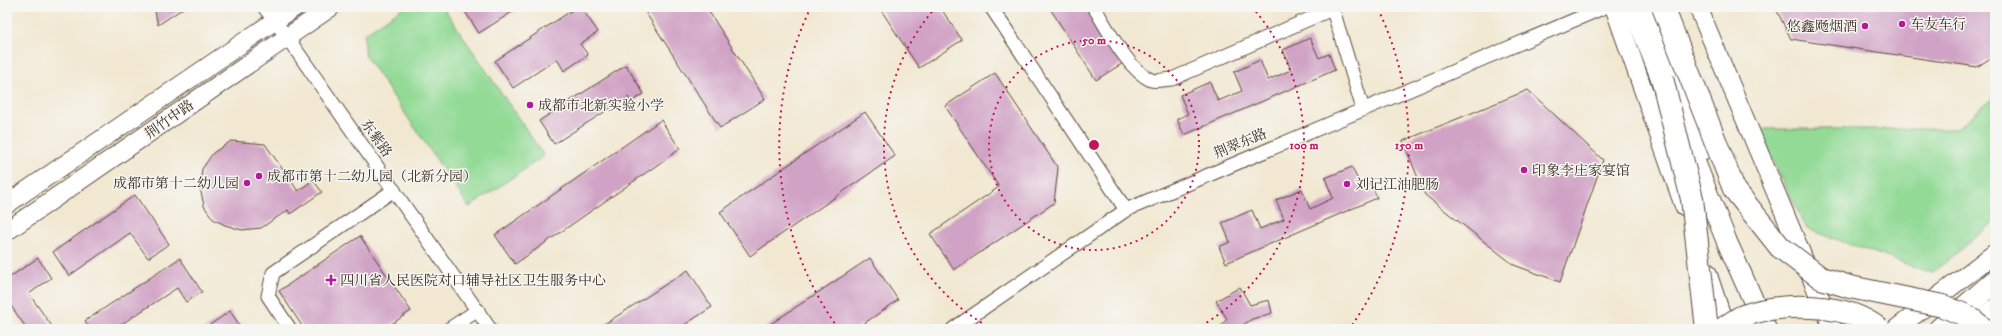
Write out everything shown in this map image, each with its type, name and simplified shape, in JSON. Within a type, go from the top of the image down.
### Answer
[{"type":"highway","points":[[1663,7],[1734,189],[1780,247],[1821,278],[1850,286],[1943,306],[1969,318],[1984,329]]},
{"type":"highway","points":[[1662,78],[1692,199],[1707,329]]},
{"type":"highway","points":[[1940,329],[1995,281]]},
{"type":"highway","points":[[1722,329],[1742,316],[1780,308],[1812,306],[1848,314],[1874,325],[1879,329]]},
{"type":"highway","points":[[1971,329],[1995,310]]},
{"type":"main road","name":"荆竹中路","points":[[7,204],[269,14],[295,7]]},
{"type":"main road","name":"荆竹中路","points":[[7,231],[331,7]]},
{"type":"main road","points":[[1614,7],[1670,162],[1726,329]]},
{"type":"main road","points":[[1633,7],[1727,242],[1766,329]]},
{"type":"main road","points":[[1649,7],[1738,237],[1780,329]]},
{"type":"main road","points":[[1698,7],[1833,329]]},
{"type":"main road","points":[[1896,329],[1995,253]]},
{"type":"street","points":[[991,7],[1126,210]]},
{"type":"street","points":[[1094,7],[1125,55],[1139,71],[1152,80],[1172,79],[1332,8],[1363,108]]},
{"type":"street","name":"荆翠东路","points":[[953,329],[1126,210],[1363,108],[1605,7]]},
{"type":"street","name":"东紫路","points":[[269,14],[287,37],[490,329]]},
{"type":"street","points":[[290,329],[268,296],[273,273],[394,190]]},
{"type":"street","points":[[449,329],[478,310]]},
{"type":"green space","points":[[404,7],[443,7],[544,156],[469,207],[365,55],[364,34]]},
{"type":"green space","points":[[1995,96],[1995,222],[1932,273],[1807,229],[1757,129],[1957,129]]},
{"type":"building","points":[[154,7],[185,7],[158,25]]},
{"type":"building","points":[[462,7],[520,7],[479,33]]},
{"type":"building","points":[[577,7],[581,7],[598,32],[580,44],[588,55],[564,71],[557,59],[513,88],[495,61]]},
{"type":"building","points":[[642,7],[706,7],[765,99],[720,128]]},
{"type":"building","points":[[879,7],[940,7],[962,40],[919,68]]},
{"type":"building","points":[[1049,7],[1086,7],[1123,63],[1096,80]]},
{"type":"building","points":[[1775,7],[1995,8],[1995,55],[1977,67],[1791,39]]},
{"type":"building","points":[[1310,38],[1319,58],[1329,54],[1335,70],[1184,135],[1177,119],[1188,114],[1180,95],[1210,82],[1218,101],[1242,91],[1234,72],[1260,60],[1268,80],[1291,70],[1283,50]]},
{"type":"building","points":[[626,65],[644,94],[631,102],[628,97],[554,144],[539,121]]},
{"type":"building","points":[[995,73],[1058,168],[1054,203],[954,270],[930,234],[999,187],[945,106]]},
{"type":"building","points":[[1528,90],[1603,160],[1560,282],[1514,265],[1425,195],[1403,141]]},
{"type":"building","points":[[865,112],[895,156],[750,256],[720,212]]},
{"type":"building","points":[[661,120],[680,149],[515,264],[495,235]]},
{"type":"building","name":"成都市第十二幼儿园","points":[[231,141],[265,144],[298,191],[313,180],[322,192],[290,214],[288,210],[261,228],[242,230],[225,225],[213,219],[204,206],[200,187],[202,169],[213,153]]},
{"type":"building","points":[[1352,167],[1361,187],[1371,183],[1377,198],[1226,263],[1219,247],[1230,242],[1222,223],[1252,210],[1260,229],[1284,219],[1276,200],[1302,189],[1310,209],[1333,198],[1325,178]]},
{"type":"building","points":[[135,195],[169,244],[148,258],[130,233],[69,276],[53,252]]},
{"type":"building","points":[[360,236],[411,311],[384,329],[304,329],[279,291]]},
{"type":"building","points":[[38,258],[51,278],[29,294],[54,329],[27,329],[7,300],[7,279]]},
{"type":"building","points":[[180,258],[202,292],[186,302],[177,288],[114,329],[90,329],[85,321]]},
{"type":"building","points":[[870,258],[898,300],[856,329],[763,329]]},
{"type":"building","points":[[688,270],[712,307],[678,329],[597,329]]},
{"type":"building","points":[[1240,287],[1250,305],[1269,300],[1272,313],[1252,319],[1237,329],[1218,329],[1227,319],[1216,301]]},
{"type":"building","points":[[230,311],[242,329],[204,329]]},
{"type":"place","name":"车友车行","points":[[1902,24]]},
{"type":"place","name":"悠鑫飏烟酒","points":[[1865,26]]},
{"type":"place","name":"成都市北新实验小学","points":[[530,105]]},
{"type":"place","name":"印象李庄家宴馆","points":[[1524,170]]},
{"type":"place","name":"成都市第十二幼儿园（北新分园）","points":[[259,176]]},
{"type":"place","name":"成都市第十二幼儿园","points":[[247,183]]},
{"type":"place","name":"刘记江油肥肠","points":[[1347,184]]},
{"type":"place","name":"四川省人民医院对口辅导社区卫生服务中心","points":[[331,280]]}]
